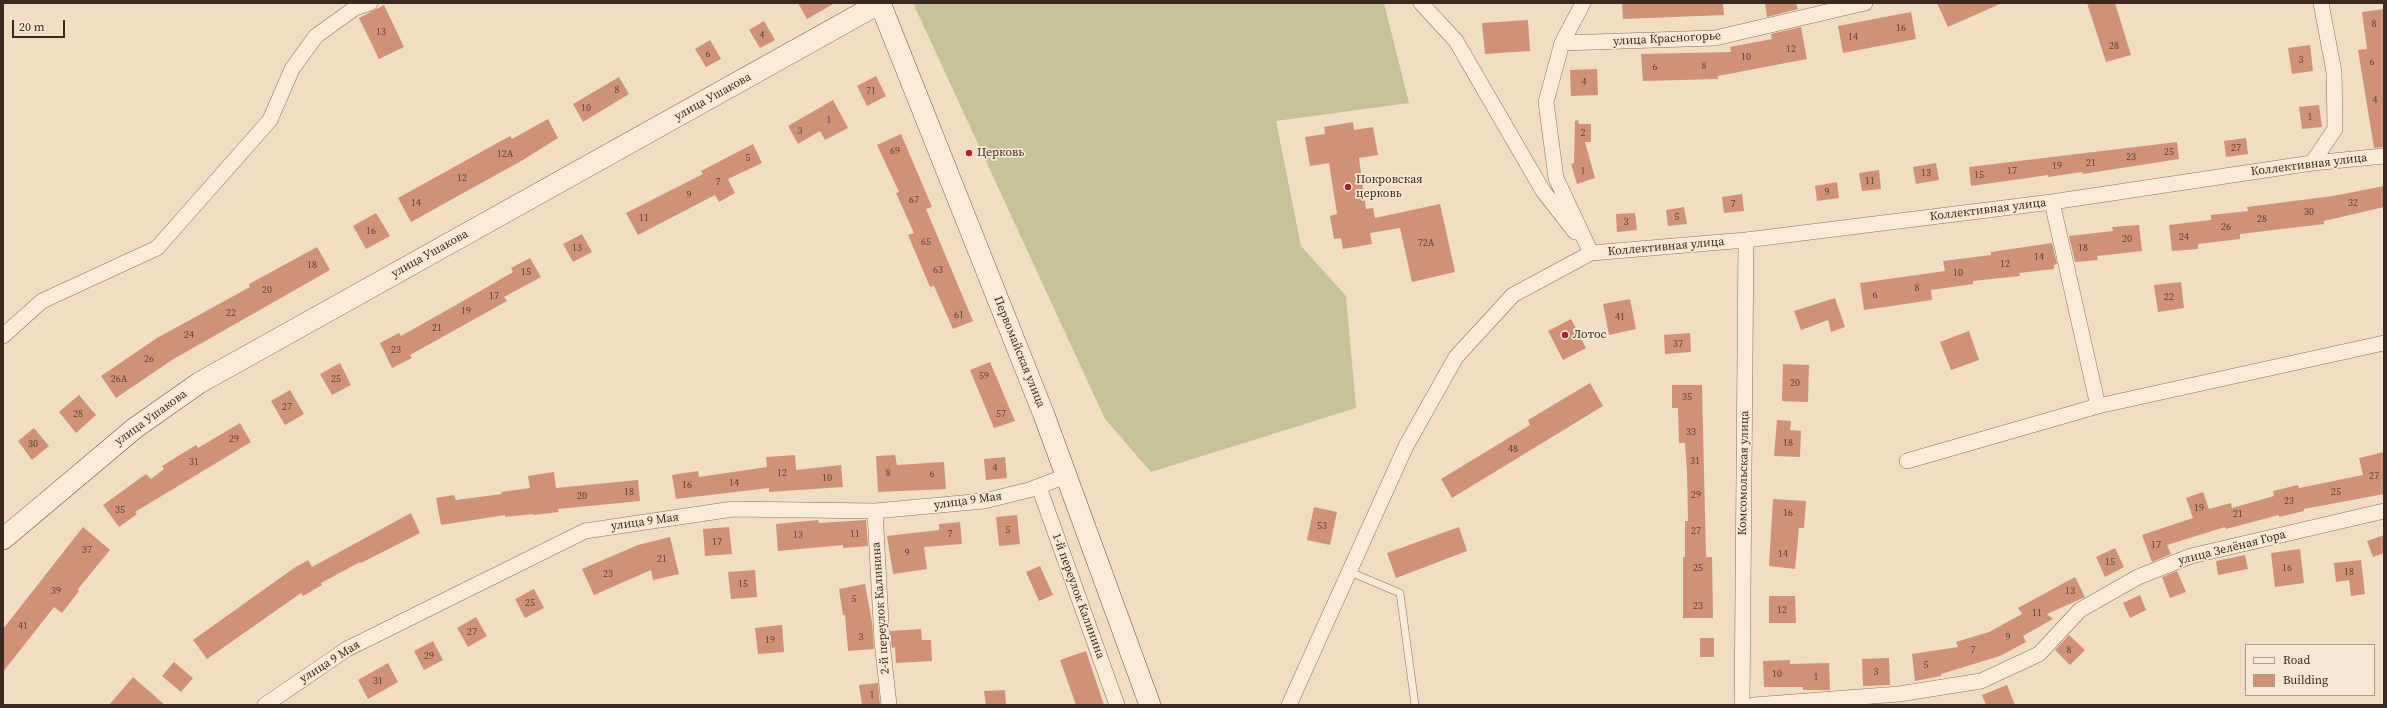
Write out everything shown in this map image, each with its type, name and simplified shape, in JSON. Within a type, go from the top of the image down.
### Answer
[{"type":"main road","name":"Первомайская улица","points":[[880,3],[1044,415],[1150,705]]},
{"type":"main road","name":"улица Ушакова","points":[[3,539],[135,428],[199,383],[880,3]]},
{"type":"street","points":[[3,336],[42,301],[157,248],[270,120],[292,69],[316,36],[355,8],[370,3]]},
{"type":"street","points":[[1421,3],[1456,41],[1543,191],[1591,253]]},
{"type":"street","points":[[1583,3],[1562,43],[1546,102],[1556,178],[1591,253]]},
{"type":"street","name":"улица Красногорье","points":[[1562,43],[1715,38],[1865,3]]},
{"type":"street","points":[[2312,163],[2335,129],[2334,72],[2321,3]]},
{"type":"street","name":"Коллективная улица","points":[[1591,253],[1746,240],[2052,202],[2312,163],[2384,156]]},
{"type":"street","points":[[2052,202],[2098,406]]},
{"type":"street","name":"Комсомольская улица","points":[[1742,705],[1746,240]]},
{"type":"street","points":[[1289,705],[1406,446],[1456,357],[1513,295],[1591,253]]},
{"type":"street","points":[[1907,461],[2098,406],[2384,343]]},
{"type":"street","name":"улица 9 Мая","points":[[265,705],[347,649],[585,531],[733,509],[875,511],[984,501],[1039,487],[1066,476]]},
{"type":"street","name":"1-й переулок Калинина","points":[[1039,487],[1117,705]]},
{"type":"street","name":"2-й переулок Калинина","points":[[875,511],[882,641],[889,705]]},
{"type":"street","name":"улица Зелёная Гора","points":[[1754,705],[1899,694],[1981,680],[2039,654],[2080,610],[2138,577],[2191,556],[2384,511]]},
{"type":"lane","points":[[1350,572],[1400,593],[1415,705]]},
{"type":"green space","points":[[913,3],[1384,3],[1409,103],[1276,121],[1301,246],[1346,296],[1356,408],[1151,472],[1105,419]]},
{"type":"building","points":[[798,3],[835,3],[807,19]]},
{"type":"building","points":[[1622,3],[1723,3],[1724,15],[1623,19]]},
{"type":"building","points":[[1765,3],[1796,3],[1798,9],[1767,17]]},
{"type":"building","points":[[1937,3],[2002,3],[1948,27]]},
{"type":"building","points":[[2087,3],[2115,3],[2131,55],[2106,62]]},
{"type":"building","points":[[384,5],[404,47],[379,59],[359,18]]},
{"type":"building","points":[[2384,9],[2384,147],[2374,148],[2358,50],[2367,49],[2362,12]]},
{"type":"building","points":[[1911,12],[1916,39],[1843,53],[1838,26]]},
{"type":"building","points":[[1528,20],[1530,51],[1485,54],[1482,23]]},
{"type":"building","points":[[764,21],[775,40],[760,48],[749,30]]},
{"type":"building","points":[[1801,27],[1807,59],[1718,76],[1718,79],[1643,81],[1641,54],[1731,52],[1730,47],[1772,39],[1771,34]]},
{"type":"building","points":[[710,40],[721,59],[706,67],[695,49]]},
{"type":"building","points":[[2310,45],[2313,71],[2292,74],[2288,48]]},
{"type":"building","points":[[1597,69],[1598,95],[1571,96],[1570,70]]},
{"type":"building","points":[[876,76],[886,96],[867,106],[857,86]]},
{"type":"building","points":[[619,77],[629,94],[583,122],[573,104]]},
{"type":"building","points":[[833,100],[848,128],[825,140],[820,131],[798,144],[788,126]]},
{"type":"building","points":[[2319,105],[2322,127],[2302,129],[2299,107]]},
{"type":"building","points":[[548,119],[558,138],[523,160],[411,222],[398,198],[510,136],[512,139]]},
{"type":"building","points":[[1578,120],[1579,124],[1591,124],[1591,142],[1585,142],[1595,178],[1577,184],[1571,164],[1574,163],[1575,121]]},
{"type":"building","points":[[1353,122],[1354,130],[1373,127],[1378,155],[1359,158],[1366,209],[1373,208],[1375,218],[1440,204],[1455,272],[1412,282],[1400,228],[1370,233],[1372,244],[1343,249],[1341,238],[1334,239],[1330,216],[1337,214],[1329,163],[1310,166],[1305,137],[1325,134],[1324,127]]},
{"type":"building","points":[[901,134],[932,207],[926,209],[973,321],[953,329],[934,286],[930,287],[908,235],[914,233],[896,193],[899,192],[877,145]]},
{"type":"building","points":[[2246,138],[2248,154],[2226,157],[2224,141]]},
{"type":"building","points":[[2177,142],[2179,159],[2083,174],[2082,172],[2048,177],[2048,175],[1971,186],[1969,167]]},
{"type":"building","points":[[753,144],[762,163],[728,179],[735,193],[719,202],[715,195],[638,235],[626,213],[703,174],[701,171]]},
{"type":"building","points":[[1936,163],[1939,180],[1916,184],[1913,167]]},
{"type":"building","points":[[1879,170],[1881,189],[1862,191],[1859,173]]},
{"type":"building","points":[[1837,182],[1839,198],[1817,201],[1815,186]]},
{"type":"building","points":[[2384,186],[2384,207],[2324,221],[2324,224],[2240,234],[2240,239],[2198,244],[2198,249],[2172,251],[2169,225],[2211,220],[2211,215],[2248,211],[2247,207],[2333,196]]},
{"type":"building","points":[[1742,194],[1744,211],[1724,213],[1722,197]]},
{"type":"building","points":[[1684,207],[1687,224],[1668,226],[1666,210]]},
{"type":"building","points":[[376,213],[390,236],[366,249],[353,226]]},
{"type":"building","points":[[1635,213],[1637,230],[1617,232],[1616,214]]},
{"type":"building","points":[[2139,225],[2142,251],[2097,256],[2098,260],[2075,262],[2069,236],[2113,231],[2112,227]]},
{"type":"building","points":[[582,234],[592,252],[573,262],[563,244]]},
{"type":"building","points":[[2052,243],[2057,264],[2054,265],[2054,269],[2019,273],[2020,276],[1973,281],[1973,284],[1931,290],[1932,300],[1864,310],[1860,283],[1945,271],[1943,261],[1991,255],[1991,252]]},
{"type":"building","points":[[317,247],[330,270],[172,360],[116,398],[101,376],[157,338],[250,287],[249,284]]},
{"type":"building","points":[[530,258],[541,277],[504,297],[507,301],[410,355],[412,358],[392,368],[380,343],[399,333],[401,336],[470,297],[513,272],[511,268]]},
{"type":"building","points":[[2181,282],[2184,308],[2158,312],[2154,285]]},
{"type":"building","points":[[1835,298],[1845,327],[1831,332],[1828,320],[1801,330],[1794,311]]},
{"type":"building","points":[[1630,299],[1636,329],[1609,335],[1603,304]]},
{"type":"building","points":[[1571,319],[1586,348],[1563,360],[1548,331]]},
{"type":"building","points":[[1969,331],[1979,360],[1951,370],[1940,342]]},
{"type":"building","points":[[1690,333],[1691,352],[1665,354],[1664,335]]},
{"type":"building","points":[[990,362],[1015,421],[994,428],[970,370]]},
{"type":"building","points":[[340,363],[351,385],[332,395],[320,374]]},
{"type":"building","points":[[1783,364],[1809,365],[1808,402],[1782,401]]},
{"type":"building","points":[[1590,383],[1603,406],[1452,498],[1441,479],[1530,425],[1528,420]]},
{"type":"building","points":[[1672,385],[1702,385],[1706,557],[1712,557],[1713,618],[1683,618],[1683,557],[1685,557],[1685,521],[1688,521],[1687,471],[1685,443],[1679,443],[1678,408],[1672,408]]},
{"type":"building","points":[[290,390],[304,414],[285,425],[271,401]]},
{"type":"building","points":[[79,395],[96,415],[76,433],[59,412]]},
{"type":"building","points":[[1777,420],[1791,421],[1790,430],[1801,431],[1800,457],[1774,456]]},
{"type":"building","points":[[240,423],[251,442],[135,512],[137,514],[119,527],[103,505],[146,474],[151,479],[164,469],[162,466],[196,445],[198,448]]},
{"type":"building","points":[[34,428],[49,446],[32,460],[18,441]]},
{"type":"building","points":[[2384,452],[2384,494],[2304,509],[2304,511],[2279,517],[2279,515],[2226,529],[2225,527],[2167,545],[2171,554],[2152,562],[2142,535],[2193,518],[2186,498],[2203,492],[2209,509],[2231,503],[2232,508],[2274,496],[2273,491],[2298,485],[2299,488],[2363,475],[2359,458]]},
{"type":"building","points":[[795,455],[796,470],[841,465],[843,487],[769,492],[769,488],[676,499],[672,475],[698,471],[699,477],[767,467],[766,457]]},
{"type":"building","points":[[895,455],[897,465],[944,462],[946,489],[878,492],[876,456]]},
{"type":"building","points":[[1005,457],[1007,478],[986,480],[984,459]]},
{"type":"building","points":[[554,472],[556,488],[638,480],[640,501],[558,509],[559,512],[533,515],[505,517],[505,515],[441,525],[436,498],[454,495],[456,500],[502,494],[501,492],[530,488],[528,476]]},
{"type":"building","points":[[1773,499],[1806,501],[1804,528],[1799,528],[1795,569],[1769,566]]},
{"type":"building","points":[[1314,507],[1337,512],[1330,545],[1307,540]]},
{"type":"building","points":[[411,513],[420,533],[321,583],[322,585],[303,596],[301,593],[207,659],[193,640],[294,568],[308,560],[312,567]]},
{"type":"building","points":[[1017,515],[1020,544],[999,546],[996,517]]},
{"type":"building","points":[[818,520],[819,523],[866,520],[868,546],[843,548],[843,545],[778,551],[776,524]]},
{"type":"building","points":[[960,522],[962,544],[924,547],[927,569],[893,574],[887,536],[939,530],[939,524]]},
{"type":"building","points":[[83,527],[110,550],[78,589],[79,591],[62,613],[54,607],[3,672],[3,629]]},
{"type":"building","points":[[729,527],[732,554],[705,556],[703,529]]},
{"type":"building","points":[[1459,527],[1467,551],[1396,578],[1387,553]]},
{"type":"building","points":[[2384,535],[2384,553],[2373,557],[2367,541]]},
{"type":"building","points":[[670,537],[679,574],[653,580],[651,570],[594,595],[582,569],[638,545]]},
{"type":"building","points":[[2115,548],[2124,567],[2105,577],[2096,557]]},
{"type":"building","points":[[2300,549],[2304,583],[2275,587],[2271,553]]},
{"type":"building","points":[[2245,555],[2248,569],[2218,575],[2216,561]]},
{"type":"building","points":[[2361,560],[2365,594],[2351,596],[2349,580],[2336,582],[2334,563]]},
{"type":"building","points":[[1040,566],[1053,595],[1039,601],[1026,572]]},
{"type":"building","points":[[755,570],[757,597],[731,599],[728,572]]},
{"type":"building","points":[[2177,571],[2186,592],[2170,598],[2162,577]]},
{"type":"building","points":[[2075,577],[2085,597],[2047,614],[2053,619],[2023,636],[2026,642],[2000,656],[1941,674],[1941,676],[1915,681],[1912,654],[1958,647],[1956,642],[1989,632],[2022,614],[2018,608]]},
{"type":"building","points":[[865,584],[872,622],[874,649],[848,651],[845,615],[843,615],[839,589]]},
{"type":"building","points":[[534,589],[544,608],[525,618],[515,599]]},
{"type":"building","points":[[2140,595],[2146,610],[2130,618],[2123,603]]},
{"type":"building","points":[[1769,596],[1795,596],[1796,623],[1769,623]]},
{"type":"building","points":[[476,617],[487,636],[468,647],[457,628]]},
{"type":"building","points":[[782,625],[784,652],[758,654],[755,628]]},
{"type":"building","points":[[921,629],[922,640],[931,640],[932,661],[896,663],[895,647],[892,648],[890,631]]},
{"type":"building","points":[[2069,635],[2085,650],[2070,665],[2055,650]]},
{"type":"building","points":[[1700,638],[1714,638],[1714,657],[1700,657]]},
{"type":"building","points":[[433,641],[443,660],[424,670],[414,651]]},
{"type":"building","points":[[1086,651],[1104,705],[1076,705],[1060,660]]},
{"type":"building","points":[[1889,658],[1890,685],[1863,686],[1862,659]]},
{"type":"building","points":[[1790,660],[1790,664],[1829,663],[1830,690],[1803,690],[1803,687],[1764,687],[1763,661]]},
{"type":"building","points":[[174,662],[193,678],[181,692],[162,676]]},
{"type":"building","points":[[388,663],[398,682],[368,699],[358,680]]},
{"type":"building","points":[[133,677],[165,705],[109,705]]},
{"type":"building","points":[[878,683],[880,705],[862,705],[859,685]]},
{"type":"building","points":[[2007,685],[2015,705],[1986,705],[1982,695]]},
{"type":"building","points":[[1005,690],[1006,705],[986,705],[984,691]]},
{"type":"place","name":"Церковь","points":[[969,153]]},
{"type":"place","name":"Покровская церковь","points":[[1348,187]]},
{"type":"place","name":"Лотос","points":[[1565,335]]}]
